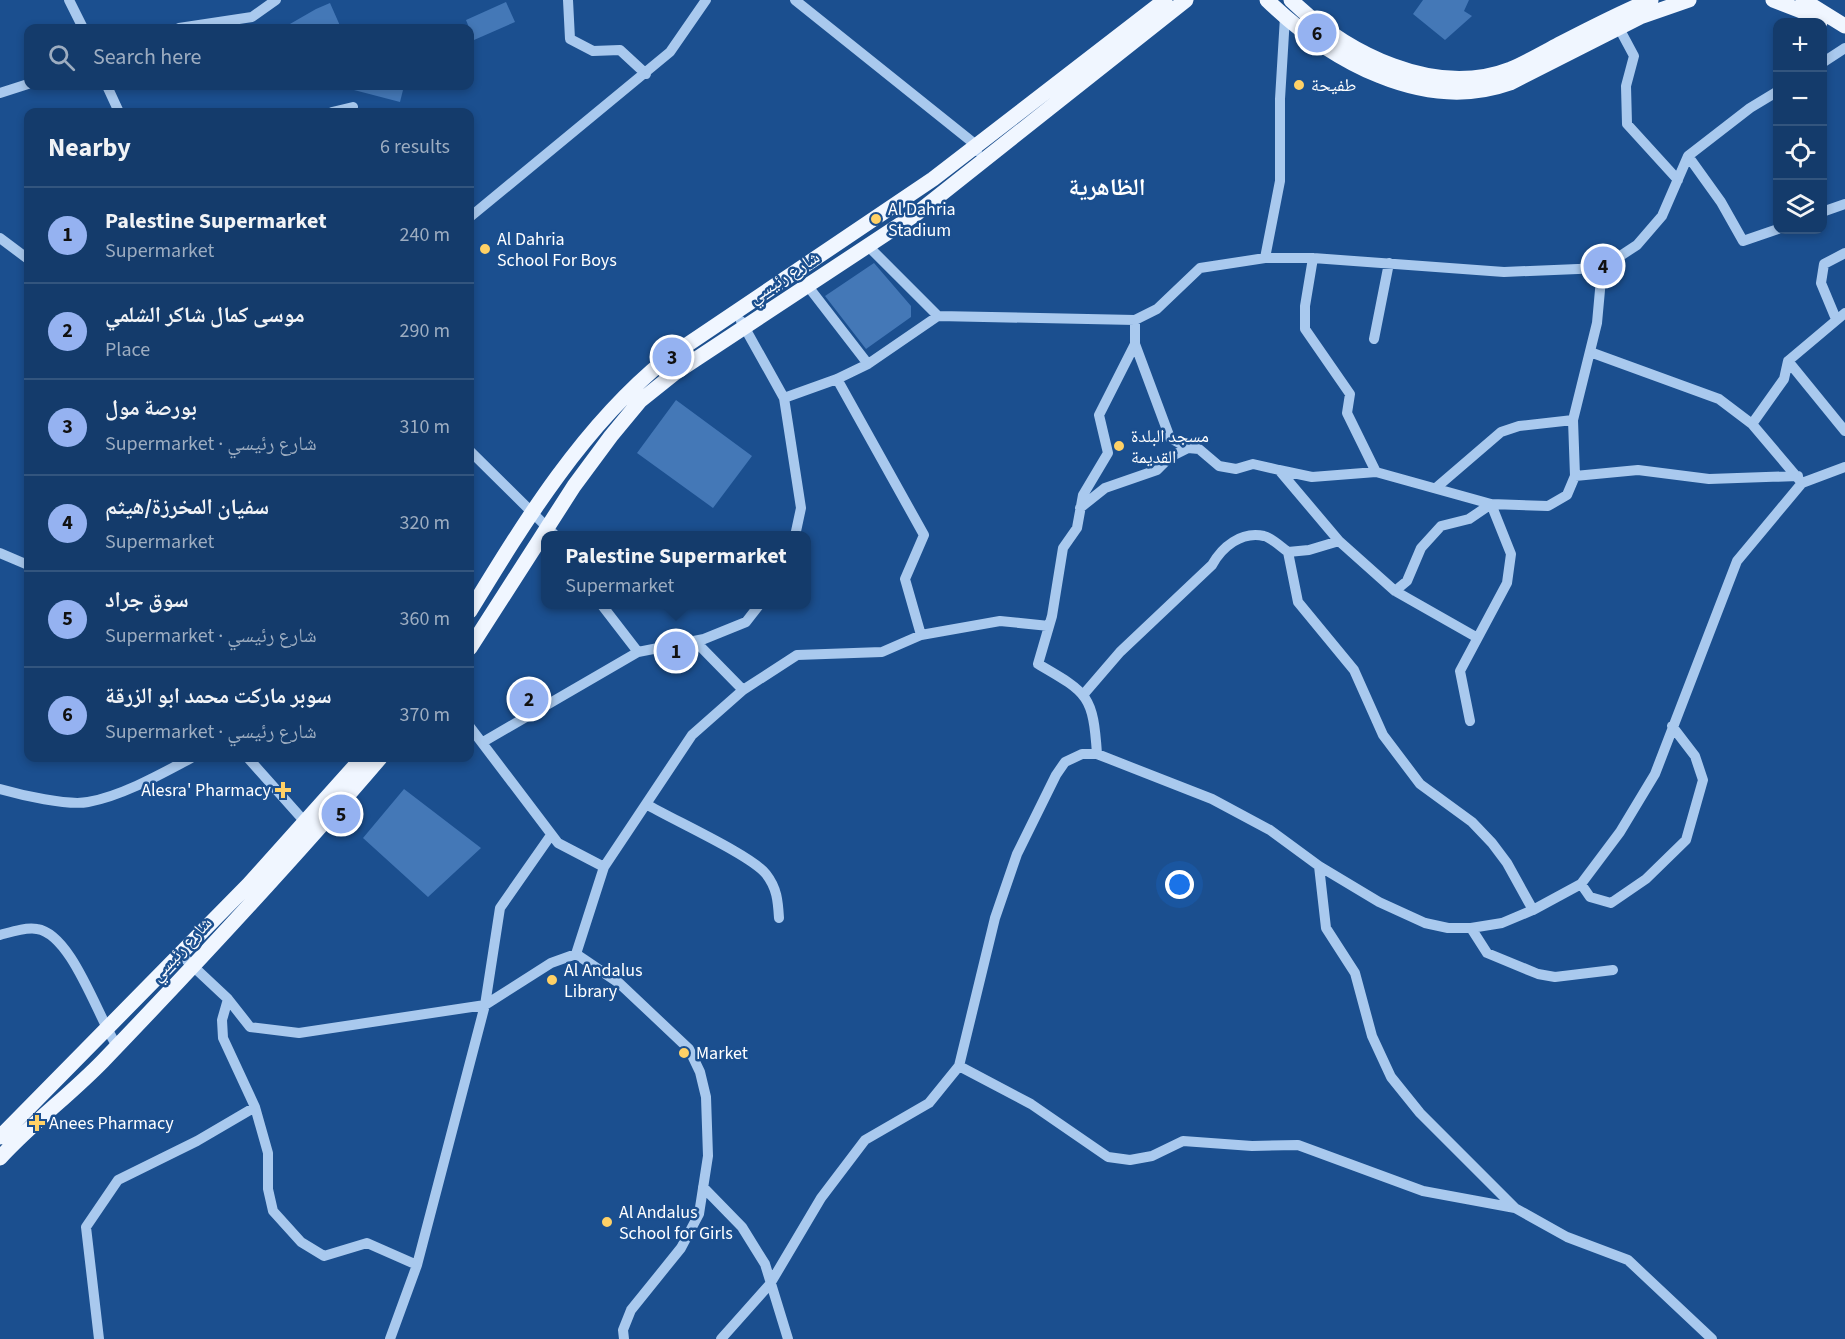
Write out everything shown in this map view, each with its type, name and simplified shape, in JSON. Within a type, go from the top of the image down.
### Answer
[{"type":"main road","name":"شارع رئيسي","points":[[474,605],[533,513],[611,408],[666,359],[933,179],[1164,0]]},
{"type":"main road","name":"شارع رئيسي","points":[[552,531],[574,486],[640,401],[675,373],[916,214],[1186,0]]},
{"type":"main road","points":[[1267,0],[1285,17],[1317,40],[1363,68],[1395,82],[1451,93],[1488,91],[1510,83],[1619,28],[1672,4],[1689,0]]},
{"type":"main road","points":[[1291,0],[1324,30],[1373,57],[1410,71],[1462,80],[1512,69],[1651,0]]},
{"type":"main road","points":[[1773,0],[1813,18]]},
{"type":"main road","points":[[1803,0],[1845,26]]},
{"type":"main road","points":[[1827,26],[1845,35]]},
{"type":"main road","name":"شارع رئيسي","points":[[474,642],[541,547]]},
{"type":"main road","name":"شارع رئيسي","points":[[0,1137],[249,884],[358,762]]},
{"type":"main road","name":"شارع رئيسي","points":[[0,1158],[22,1133],[117,1046],[286,867],[377,762]]},
{"type":"street","points":[[69,0],[81,24]]},
{"type":"street","points":[[206,24],[252,17],[276,0]]},
{"type":"street","points":[[568,0],[570,39],[593,51],[620,50],[646,74]]},
{"type":"street","points":[[474,214],[670,52],[706,0]]},
{"type":"street","points":[[795,0],[976,145],[979,166]]},
{"type":"street","points":[[1264,258],[1280,181],[1280,99],[1285,17]]},
{"type":"street","points":[[1619,28],[1634,56],[1626,86],[1627,124],[1678,180]]},
{"type":"street","points":[[1827,60],[1845,48]]},
{"type":"street","points":[[0,93],[24,85]]},
{"type":"street","points":[[109,90],[117,108]]},
{"type":"street","points":[[783,398],[837,379],[868,364],[938,316],[1136,320],[1157,309],[1200,268],[1264,258],[1313,258],[1504,272],[1602,268],[1637,245],[1662,216],[1688,156],[1750,108],[1773,94]]},
{"type":"street","points":[[349,108],[353,107]]},
{"type":"street","points":[[1688,156],[1721,202],[1743,241],[1773,231]]},
{"type":"street","points":[[1827,210],[1845,204]]},
{"type":"street","points":[[0,238],[24,256]]},
{"type":"street","points":[[868,246],[938,316]]},
{"type":"street","points":[[1752,424],[1784,379],[1788,361],[1841,316],[1821,283],[1824,264],[1845,253]]},
{"type":"street","points":[[1313,258],[1305,306],[1305,329],[1350,394],[1347,413],[1376,472]]},
{"type":"street","points":[[1374,339],[1389,263]]},
{"type":"street","points":[[1136,320],[1135,344],[1170,438],[1188,448],[1199,449],[1219,466],[1236,469],[1253,464],[1312,477],[1376,472],[1437,487],[1491,504],[1548,507],[1567,495],[1575,476],[1573,420],[1598,323],[1602,268]]},
{"type":"street","points":[[807,285],[868,364]]},
{"type":"street","points":[[734,315],[745,326],[783,398],[801,508],[796,531]]},
{"type":"street","points":[[1097,754],[1095,726],[1089,700],[1071,684],[1038,664],[1049,626],[1063,548],[1077,528],[1083,495],[1108,453],[1099,415],[1135,344]]},
{"type":"street","points":[[1590,352],[1719,399],[1752,424],[1800,480]]},
{"type":"street","points":[[1788,361],[1845,431]]},
{"type":"street","points":[[837,379],[924,535],[905,579],[921,634]]},
{"type":"street","points":[[1437,487],[1502,432],[1519,426],[1573,420]]},
{"type":"street","points":[[1080,508],[1105,489],[1157,470],[1170,457],[1188,448]]},
{"type":"street","points":[[474,455],[552,531]]},
{"type":"street","points":[[1575,476],[1638,470],[1709,479],[1800,480],[1845,467]]},
{"type":"street","points":[[1279,470],[1339,541],[1395,591],[1476,637]]},
{"type":"street","points":[[721,1339],[770,1284],[821,1198],[865,1140],[929,1103],[959,1066],[995,918],[1017,854],[1056,775],[1065,762],[1082,754],[1097,754],[1212,799],[1270,830],[1319,866],[1379,902],[1425,923],[1448,928],[1471,928],[1502,923],[1533,910],[1581,884],[1620,832],[1655,774],[1737,561],[1800,480]]},
{"type":"street","points":[[1395,591],[1407,581],[1421,548],[1441,526],[1469,519],[1491,504]]},
{"type":"street","points":[[1470,721],[1460,671],[1476,637],[1507,583],[1511,554],[1491,504]]},
{"type":"street","points":[[1083,695],[1120,652],[1212,565],[1221,549],[1246,537],[1265,536],[1288,552],[1310,550],[1339,541]]},
{"type":"street","points":[[1288,552],[1298,602],[1354,670],[1383,735],[1420,784],[1472,822],[1492,843],[1507,863],[1533,910]]},
{"type":"street","points":[[0,553],[24,563]]},
{"type":"street","points":[[605,609],[638,652]]},
{"type":"street","points":[[483,742],[638,652],[695,641],[746,622],[756,609]]},
{"type":"street","points":[[576,954],[604,867],[692,735],[743,690],[797,655],[882,652],[921,634],[1000,621],[1049,626]]},
{"type":"street","points":[[695,641],[743,690]]},
{"type":"street","points":[[1581,884],[1590,897],[1611,903],[1646,879],[1686,840],[1703,780],[1695,756],[1672,726]]},
{"type":"street","points":[[474,732],[558,843],[604,867]]},
{"type":"street","points":[[0,789],[27,796],[87,803],[150,780],[184,762]]},
{"type":"street","points":[[252,762],[305,822]]},
{"type":"street","points":[[646,804],[747,860],[765,873],[777,893],[779,918]]},
{"type":"street","points":[[390,1339],[417,1265],[485,1005],[500,908],[551,835]]},
{"type":"street","points":[[1319,866],[1326,928],[1355,973],[1372,1036],[1390,1077],[1420,1113],[1515,1208],[1567,1237],[1628,1260],[1712,1339]]},
{"type":"street","points":[[1471,928],[1487,953],[1538,974],[1555,977],[1613,970]]},
{"type":"street","points":[[0,935],[36,929],[58,941],[71,958],[106,1029],[117,1046]]},
{"type":"street","points":[[180,954],[228,999],[250,1027],[299,1033],[485,1005],[551,963],[576,954]]},
{"type":"street","points":[[576,954],[619,982],[688,1049],[700,1072],[706,1097],[708,1156],[699,1214],[681,1248],[631,1310],[623,1330],[624,1339]]},
{"type":"street","points":[[228,999],[222,1020],[223,1038],[255,1107],[268,1153],[268,1189],[273,1211],[301,1242],[324,1256],[367,1243],[417,1265]]},
{"type":"street","points":[[959,1066],[1031,1104],[1108,1157],[1130,1160],[1152,1156],[1183,1141],[1252,1146],[1298,1145],[1423,1191],[1515,1208]]},
{"type":"street","points":[[99,1339],[86,1227],[118,1180],[197,1141],[255,1107]]},
{"type":"street","points":[[703,1187],[742,1227],[765,1264],[788,1339]]},
{"type":"building","points":[[1423,0],[1469,0],[1464,11],[1472,16],[1445,40],[1413,14]]},
{"type":"building","points":[[506,2],[515,22],[474,40],[474,24],[468,24],[466,20]]},
{"type":"building","points":[[330,3],[339,24],[290,24]]},
{"type":"building","points":[[354,90],[403,90],[400,102]]},
{"type":"building","points":[[874,263],[911,306],[911,317],[866,349],[825,296]]},
{"type":"building","points":[[676,400],[752,456],[713,508],[637,453]]},
{"type":"building","points":[[528,679],[542,699],[523,710],[510,693]]},
{"type":"building","points":[[404,789],[481,848],[428,897],[363,838]]},
{"type":"place","name":"سوبر ماركت محمد ابو الزرقة","points":[[1317,33]]},
{"type":"place","name":"طفيحة","points":[[1299,85]]},
{"type":"place","name":"Al Dahria Stadium","points":[[876,219]]},
{"type":"place","name":"Al Dahria School For Boys","points":[[485,249]]},
{"type":"place","name":"سفيان المخرزة/هيثم","points":[[1603,266]]},
{"type":"place","name":"بورصة مول","points":[[672,357]]},
{"type":"place","name":"مسجد البلدة القديمة","points":[[1119,446]]},
{"type":"place","name":"Palestine Supermarket","points":[[676,651]]},
{"type":"place","name":"موسى كمال شاكر الشلمي","points":[[529,699]]},
{"type":"place","name":"Alesra' Pharmacy","points":[[283,790]]},
{"type":"place","name":"سوق جراد","points":[[341,814]]},
{"type":"place","name":"Al Andalus Library","points":[[552,980]]},
{"type":"place","name":"Market","points":[[684,1053]]},
{"type":"place","name":"Anees Pharmacy","points":[[37,1123]]},
{"type":"place","name":"Al Andalus School for Girls","points":[[607,1222]]},
{"type":"district","name":"الظاهرية","points":[[1107,187]]}]
